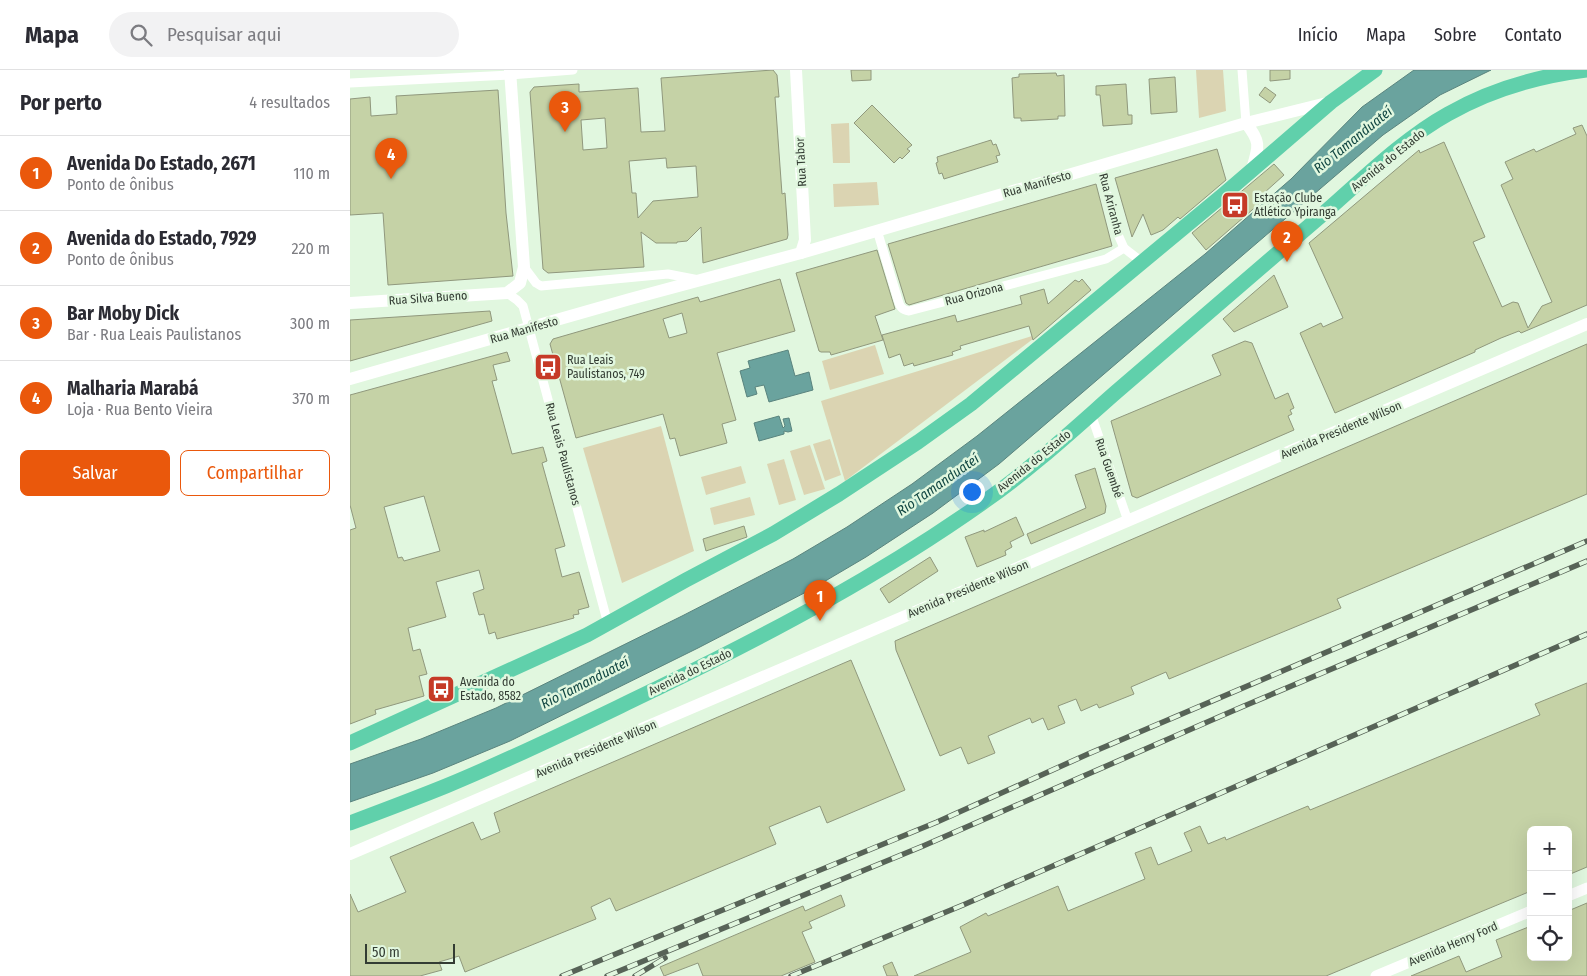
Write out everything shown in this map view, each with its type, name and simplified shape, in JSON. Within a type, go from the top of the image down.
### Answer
[{"type":"highway","points":[[350,743],[608,624],[773,534],[918,442],[971,404],[1331,102],[1375,70]]},
{"type":"highway","name":"Avenida do Estado","points":[[350,823],[447,786],[531,748],[749,644],[850,588],[933,537],[988,499],[1036,462],[1387,159],[1424,130],[1446,115],[1476,100],[1516,85],[1546,76],[1587,70]]},
{"type":"main road","name":"Rua Tabor","points":[[796,70],[805,236],[805,245],[801,253]]},
{"type":"main road","points":[[507,293],[520,283],[524,267],[510,73]]},
{"type":"main road","name":"Rua Manifesto","points":[[350,380],[528,328],[801,253],[1246,123],[1331,102]]},
{"type":"main road","points":[[1246,123],[1254,133],[1259,148],[1252,169]]},
{"type":"main road","points":[[805,236],[815,242],[828,244]]},
{"type":"main road","name":"Rua Silva Bueno","points":[[350,304],[507,293]]},
{"type":"main road","name":"Avenida Presidente Wilson","points":[[350,854],[1587,324]]},
{"type":"street","points":[[350,83],[573,70]]},
{"type":"street","points":[[1242,70],[1246,123]]},
{"type":"street","name":"Rua Ariranha","points":[[1100,166],[1116,230],[1124,248],[1142,262]]},
{"type":"street","name":"Rua Orizona","points":[[877,230],[898,300],[904,310],[909,311],[1106,259],[1124,248]]},
{"type":"street","name":"Rua Manifesto","points":[[524,267],[536,284],[544,286],[661,274],[684,276],[699,280]]},
{"type":"street","name":"Rua Leais Paulistanos","points":[[507,293],[523,306],[608,624]]},
{"type":"street","name":"Rua Guembé","points":[[1091,414],[1128,521]]},
{"type":"street","points":[[1572,894],[1587,888]]},
{"type":"street","name":"Avenida Henry Ford","points":[[1376,976],[1527,913]]},
{"type":"shaded area","points":[[1196,70],[1223,70],[1226,111],[1199,118]]},
{"type":"shaded area","points":[[849,123],[850,163],[833,163],[831,124]]},
{"type":"shaded area","points":[[877,182],[879,205],[834,207],[833,184]]},
{"type":"shaded area","points":[[1032,336],[1033,339],[845,481],[821,401]]},
{"type":"shaded area","points":[[875,345],[884,374],[830,390],[822,361]]},
{"type":"shaded area","points":[[661,426],[694,551],[622,583],[583,448]]},
{"type":"shaded area","points":[[830,439],[841,475],[825,481],[813,444]]},
{"type":"shaded area","points":[[810,445],[825,489],[804,495],[790,451]]},
{"type":"shaded area","points":[[784,459],[796,500],[779,505],[767,464]]},
{"type":"shaded area","points":[[741,466],[746,483],[706,495],[701,477]]},
{"type":"shaded area","points":[[750,497],[755,515],[714,525],[710,508]]},
{"type":"water","name":"Rio Tamanduateí","points":[[1414,70],[1491,70],[1440,95],[1383,135],[999,464],[933,513],[866,557],[810,590],[698,648],[510,741],[433,773],[350,802],[350,764],[421,739],[496,708],[682,616],[793,559],[847,527],[912,484],[977,436],[1205,254],[1291,179],[1362,107]]},
{"type":"water","points":[[788,350],[795,376],[809,372],[813,390],[769,402],[764,385],[755,387],[757,394],[747,397],[740,371],[750,368],[748,361]]},
{"type":"water","points":[[779,416],[783,428],[785,426],[783,419],[789,418],[792,431],[784,431],[784,434],[759,441],[754,423]]},
{"type":"building","points":[[773,70],[777,75],[779,97],[775,97],[782,194],[785,193],[787,239],[703,263],[701,227],[687,241],[677,243],[656,243],[641,232],[644,267],[548,273],[543,269],[530,92],[534,87],[579,84],[579,92],[638,88],[641,132],[665,131],[661,78]],"holes":[[[605,118],[607,148],[583,150],[581,120]],[[666,158],[667,168],[696,166],[698,197],[653,201],[638,218],[636,193],[632,193],[629,161]]]},
{"type":"building","points":[[851,70],[871,70],[871,80],[852,81]]},
{"type":"building","points":[[1270,70],[1290,70],[1290,79],[1270,81]]},
{"type":"building","points":[[1056,73],[1057,76],[1064,75],[1065,116],[1058,116],[1058,119],[1021,121],[1021,118],[1014,118],[1012,78],[1019,77],[1019,74]]},
{"type":"building","points":[[1175,77],[1177,112],[1151,114],[1149,79]]},
{"type":"building","points":[[1126,84],[1128,115],[1132,115],[1132,124],[1103,126],[1100,95],[1096,95],[1096,86]]},
{"type":"building","points":[[1265,87],[1276,95],[1270,103],[1259,95]]},
{"type":"building","points":[[498,90],[506,213],[513,276],[388,285],[383,213],[350,215],[350,99],[370,97],[371,116],[397,114],[396,96]]},
{"type":"building","points":[[872,105],[912,145],[907,149],[910,151],[902,159],[900,157],[894,163],[854,123]]},
{"type":"building","points":[[1582,125],[1587,136],[1587,305],[1521,333],[1519,331],[1501,338],[1475,350],[1475,352],[1335,413],[1300,333],[1321,323],[1323,327],[1343,318],[1309,243],[1419,150],[1420,153],[1444,142],[1485,237],[1473,242],[1502,307],[1513,302],[1518,303],[1528,328],[1542,306],[1552,302],[1501,185],[1513,179],[1505,162],[1534,149],[1536,152],[1576,134],[1573,128]]},
{"type":"building","points":[[991,140],[993,145],[996,144],[1000,155],[996,156],[998,162],[944,179],[942,173],[939,174],[936,163],[938,162],[937,157]]},
{"type":"building","points":[[1217,149],[1226,180],[1180,219],[1178,217],[1163,230],[1156,233],[1151,235],[1143,214],[1132,237],[1115,178]]},
{"type":"building","points":[[1274,164],[1284,175],[1264,193],[1267,197],[1206,250],[1192,233]]},
{"type":"building","points":[[1096,184],[1112,246],[909,305],[906,303],[888,244]]},
{"type":"building","points":[[877,250],[895,309],[875,316],[883,340],[831,355],[830,352],[819,351],[796,273]]},
{"type":"building","points":[[1274,275],[1288,307],[1234,332],[1223,319]]},
{"type":"building","points":[[780,279],[795,331],[717,353],[736,420],[722,424],[727,443],[680,456],[675,438],[670,439],[663,414],[576,438],[550,344],[553,339],[698,297],[700,302]],"holes":[[[682,313],[687,333],[669,338],[663,319]]]},
{"type":"building","points":[[1082,279],[1091,290],[1033,340],[1029,326],[960,346],[961,349],[952,352],[953,355],[914,366],[913,363],[904,366],[900,354],[889,358],[882,335],[955,315],[957,322],[1022,304],[1020,296],[1044,289],[1048,304],[1075,280],[1079,282]]},
{"type":"building","points":[[490,311],[492,321],[350,361],[350,320]]},
{"type":"building","points":[[1245,341],[1252,343],[1275,399],[1288,393],[1294,408],[1290,410],[1292,414],[1288,416],[1294,430],[1137,498],[1132,496],[1111,421],[1221,375],[1212,355]]},
{"type":"building","points":[[1587,344],[1587,494],[1337,599],[1341,608],[1169,679],[1166,672],[1131,687],[1134,694],[1099,708],[1097,704],[1081,711],[1076,699],[1058,706],[1065,723],[1048,730],[1043,718],[1032,723],[1030,718],[988,736],[995,753],[968,764],[961,747],[940,756],[896,650],[895,641]]},
{"type":"building","points":[[507,352],[510,361],[493,365],[497,380],[492,381],[512,454],[543,447],[547,461],[542,463],[565,546],[555,549],[562,577],[579,572],[589,607],[578,610],[579,614],[573,615],[574,618],[497,639],[495,632],[489,634],[484,614],[479,615],[473,593],[484,589],[479,570],[436,582],[446,617],[408,628],[413,651],[420,649],[427,674],[419,676],[424,696],[375,710],[376,714],[350,724],[350,530],[356,528],[350,505],[350,395]],"holes":[[[424,496],[440,551],[404,561],[402,557],[398,558],[384,507]]]},
{"type":"building","points":[[1095,468],[1106,506],[1105,513],[1031,544],[1027,534],[1086,508],[1075,475]]},
{"type":"building","points":[[1016,517],[1024,535],[1010,542],[1012,547],[1005,551],[1006,555],[977,567],[965,537],[984,530],[984,532]]},
{"type":"building","points":[[744,526],[747,537],[706,551],[703,539]]},
{"type":"building","points":[[930,557],[938,571],[889,603],[880,589]]},
{"type":"building","points":[[851,660],[905,790],[827,823],[820,806],[769,827],[776,844],[616,911],[610,898],[591,907],[596,919],[465,972],[459,956],[439,962],[442,970],[420,976],[350,976],[350,894],[358,912],[406,892],[390,857],[473,822],[481,840],[500,832],[494,813]]},
{"type":"building","points":[[1587,683],[1587,867],[1572,873],[1572,826],[1527,826],[1527,893],[1326,976],[914,976],[971,952],[960,927],[986,913],[988,916],[1058,886],[1068,911],[1145,879],[1135,853],[1151,847],[1158,865],[1192,851],[1184,833],[1200,826],[1208,844],[1225,837],[1226,840],[1308,806],[1310,810],[1540,715],[1535,704]]},
{"type":"building","points":[[841,895],[845,906],[809,922],[812,928],[802,932],[815,962],[781,976],[703,976],[698,963],[664,976],[660,967],[803,906],[805,911]]},
{"type":"building","points":[[1587,903],[1587,976],[1411,976],[1459,956],[1466,972],[1502,957],[1496,940],[1527,928],[1527,961],[1572,961],[1572,909]]},
{"type":"building","points":[[892,962],[898,976],[887,976],[883,966]]},
{"type":"railway","points":[[562,976],[937,822],[1088,754],[1587,541]]},
{"type":"railway","points":[[607,976],[923,846],[1244,706],[1587,561]]},
{"type":"railway","points":[[791,976],[963,905],[1587,634]]},
{"type":"railway","points":[[635,976],[665,958]]},
{"type":"place","name":"Bar Moby Dick","points":[[565,132]]},
{"type":"place","name":"Malharia Marabá","points":[[391,179]]},
{"type":"place","name":"Estação Clube Atlético Ypiranga","points":[[1235,205]]},
{"type":"place","name":"Avenida do Estado, 7929","points":[[1287,262]]},
{"type":"place","name":"Rua Leais Paulistanos, 749","points":[[548,367]]},
{"type":"place","name":"Avenida Do Estado, 2671","points":[[820,621]]},
{"type":"place","name":"Avenida do Estado, 8582","points":[[441,689]]}]
